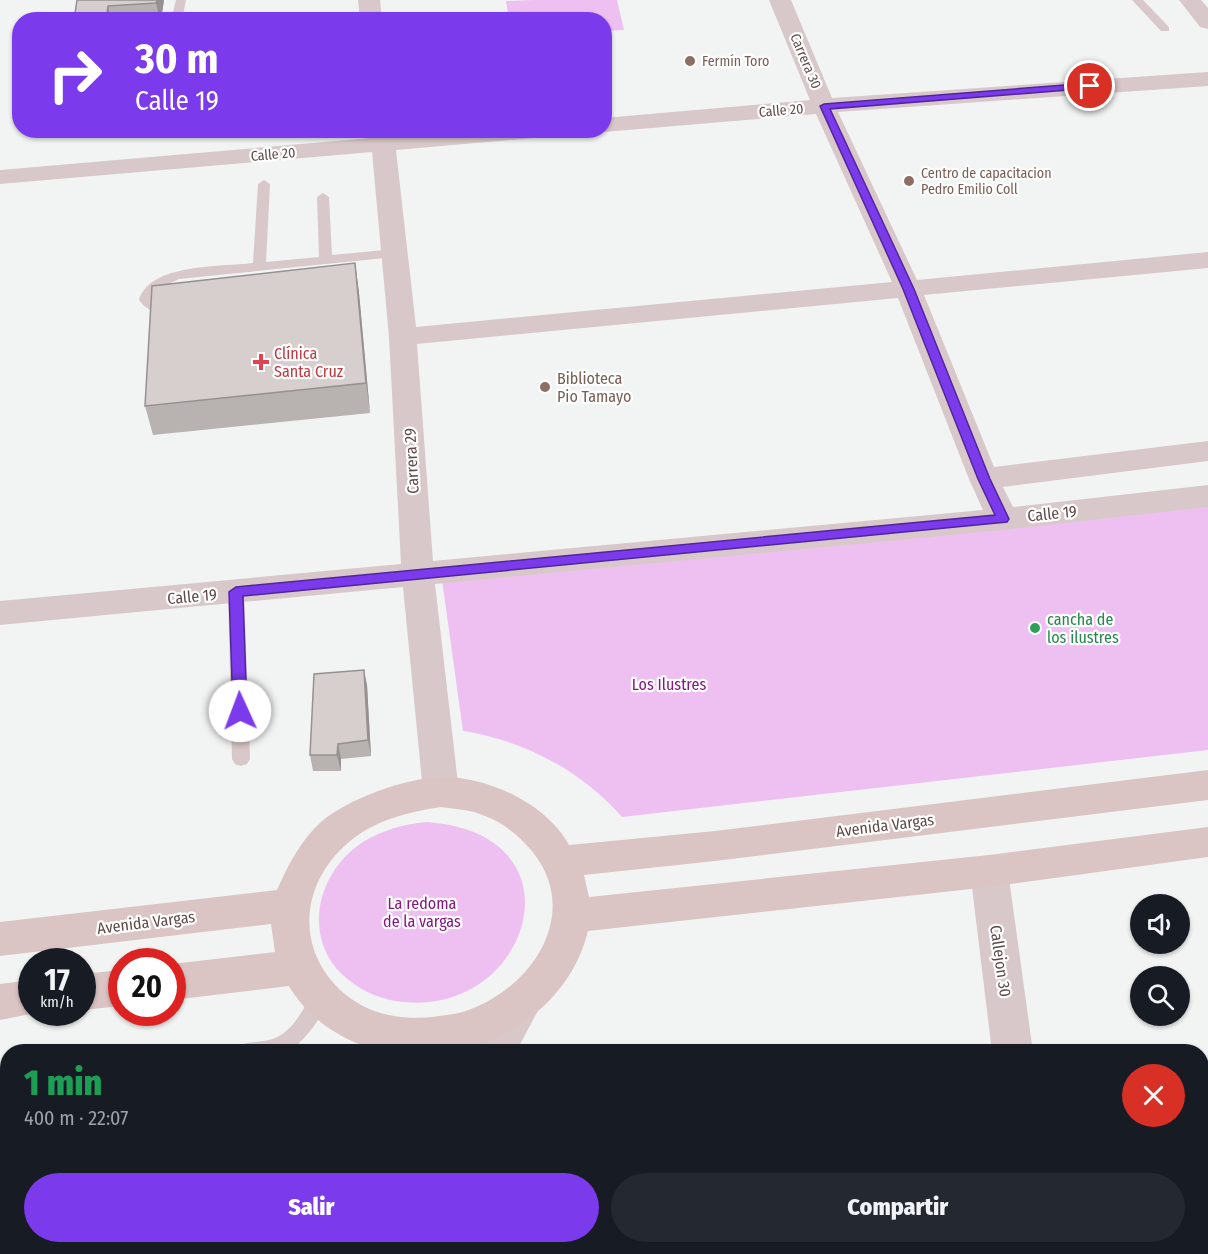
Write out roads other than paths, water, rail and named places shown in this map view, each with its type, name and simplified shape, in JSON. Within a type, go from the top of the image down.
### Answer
[{"type":"main road","name":"Avenida Vargas","points":[[561,862],[1208,785]]},
{"type":"main road","points":[[441,792],[463,795],[504,807],[537,830],[561,862],[570,888],[571,916],[564,948],[548,977],[522,1003],[483,1026],[439,1037],[393,1036],[351,1023],[320,998],[298,967],[290,937],[291,906],[307,865],[335,831],[375,807],[412,796],[441,792]]},
{"type":"main road","points":[[571,916],[988,871],[1208,842]]},
{"type":"main road","name":"Avenida Vargas","points":[[0,939],[291,906]]},
{"type":"main road","points":[[186,980],[298,967]]},
{"type":"main road","points":[[0,1002],[18,1000]]},
{"type":"street","name":"Carrera 30","points":[[780,0],[824,106],[908,289],[984,479],[1003,519]]},
{"type":"street","points":[[1190,0],[1208,22]]},
{"type":"street","name":"Calle 20","points":[[612,124],[824,106],[1208,79]]},
{"type":"street","name":"Calle 20","points":[[0,177],[373,138]]},
{"type":"street","name":"Carrera 29","points":[[383,138],[403,337],[418,575],[441,792]]},
{"type":"street","points":[[403,337],[1208,260]]},
{"type":"street","points":[[984,479],[1208,451]]},
{"type":"street","name":"Calle 19","points":[[0,613],[1003,519],[1208,496]]},
{"type":"street","name":"Callejon 30","points":[[988,871],[1012,1044]]},
{"type":"street","points":[[499,1044],[522,1003]]},
{"type":"street","points":[[351,1023],[389,1044]]},
{"type":"lane","points":[[1137,0],[1165,29]]},
{"type":"lane","points":[[259,266],[264,184]]},
{"type":"lane","points":[[323,197],[326,260]]},
{"type":"lane","points":[[186,307],[163,310],[151,307],[146,300],[148,291],[154,284],[177,275],[394,253]]},
{"type":"lane","points":[[236,592],[242,759]]},
{"type":"lane","points":[[284,1044],[306,1024],[320,998]]},
{"type":"place","name":"Fermín Toro","points":[[690,61]]},
{"type":"place","name":"Centro de capacitacion Pedro Emilio Coll","points":[[909,181]]},
{"type":"place","name":"Clínica Santa Cruz","points":[[261,362]]},
{"type":"place","name":"Biblioteca Pio Tamayo","points":[[545,387]]},
{"type":"place","name":"cancha de los ilustres","points":[[1035,628]]},
{"type":"park label","name":"Los Ilustres","points":[[669,684]]},
{"type":"park label","name":"La redoma de la vargas","points":[[422,912]]}]
